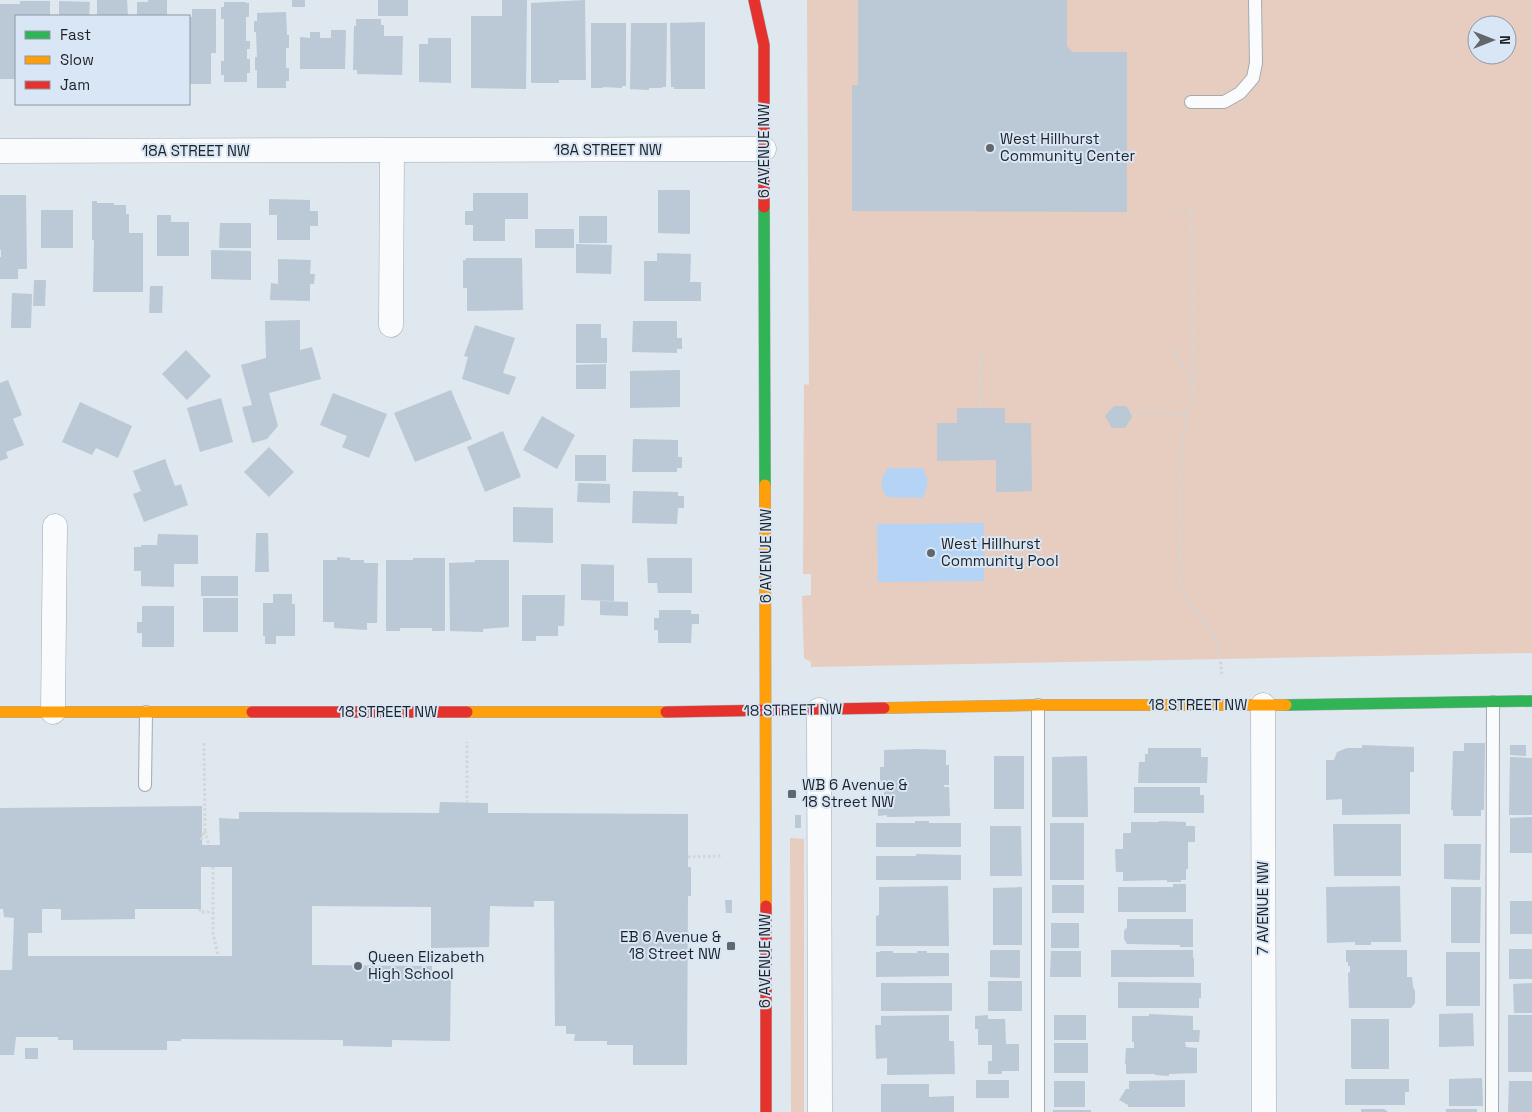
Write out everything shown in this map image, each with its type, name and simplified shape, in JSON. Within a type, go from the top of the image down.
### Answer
[{"type":"street","name":"6 AVENUE NW","points":[[754,0],[764,45],[766,1112]]},
{"type":"street","points":[[764,45],[769,9]]},
{"type":"street","name":"18A STREET NW","points":[[0,151],[764,149]]},
{"type":"street","points":[[391,325],[392,150]]},
{"type":"street","points":[[53,712],[55,526]]},
{"type":"street","name":"18 STREET NW","points":[[0,712],[765,712],[1038,705],[1263,705],[1532,701]]},
{"type":"street","name":"7 AVENUE NW","points":[[1263,705],[1264,1112]]},
{"type":"street","points":[[819,710],[820,1112]]},
{"type":"lane","points":[[1191,102],[1224,102],[1240,93],[1253,78],[1256,63],[1255,0]]},
{"type":"lane","points":[[1492,702],[1492,1112]]},
{"type":"lane","points":[[1038,705],[1038,1112]]},
{"type":"lane","points":[[145,785],[146,712]]},
{"type":"path","points":[[1176,208],[1191,209],[1194,388],[1181,448],[1179,577],[1180,587],[1212,634],[1220,654],[1225,705]]},
{"type":"path","points":[[981,348],[981,408]]},
{"type":"path","points":[[1171,349],[1194,388]]},
{"type":"path","points":[[1130,412],[1188,414]]},
{"type":"path","points":[[204,742],[205,830],[209,845]]},
{"type":"path","points":[[466,803],[467,742]]},
{"type":"path","points":[[201,840],[205,830]]},
{"type":"path","points":[[688,857],[721,856]]},
{"type":"path","points":[[213,867],[213,933],[218,956]]},
{"type":"path","points":[[200,910],[200,912],[213,912]]},
{"type":"shaded area","points":[[807,0],[1532,0],[1532,653],[811,667],[811,662],[804,658],[802,596],[811,595],[811,574],[803,574],[804,384],[809,385]]},
{"type":"shaded area","points":[[790,838],[804,839],[804,1112],[791,1112]]},
{"type":"water","points":[[888,468],[922,468],[926,475],[927,483],[926,491],[922,498],[887,497],[883,490],[882,482],[883,475]]},
{"type":"water","name":"West Hillhurst Community Pool","points":[[984,523],[984,581],[878,582],[877,524]]},
{"type":"building","points":[[97,0],[127,0],[128,15],[97,15]]},
{"type":"building","points":[[148,0],[167,0],[167,15],[137,15],[137,2],[148,2]]},
{"type":"building","points":[[292,0],[305,0],[305,7],[292,7]]},
{"type":"building","points":[[378,0],[408,0],[408,16],[378,16]]},
{"type":"building","points":[[502,0],[527,0],[526,89],[471,88],[471,16],[502,16]]},
{"type":"building","points":[[585,0],[586,80],[559,80],[559,83],[531,83],[531,3]]},
{"type":"building","name":"West Hillhurst Community Center","points":[[858,0],[1067,0],[1067,46],[1072,52],[1127,52],[1127,212],[852,211],[852,85],[858,85]]},
{"type":"building","points":[[20,1],[50,1],[50,15],[15,15],[15,79],[0,79],[0,4],[20,4]]},
{"type":"building","points":[[59,1],[90,2],[89,15],[59,15]]},
{"type":"building","points":[[224,2],[249,3],[249,17],[246,17],[246,41],[250,41],[250,49],[247,49],[247,59],[250,59],[250,73],[247,73],[247,82],[224,82],[224,75],[221,75],[221,61],[224,61],[224,19],[221,19],[221,7],[224,7]]},
{"type":"building","points":[[192,9],[216,9],[216,53],[211,53],[211,84],[190,84],[190,17],[192,17]]},
{"type":"building","points":[[286,12],[289,48],[286,48],[286,68],[289,68],[289,81],[286,81],[286,88],[257,88],[257,70],[255,70],[255,57],[257,57],[256,32],[254,32],[254,21],[257,21],[257,13]]},
{"type":"building","points":[[356,19],[381,19],[381,25],[384,25],[384,36],[403,36],[402,75],[357,74],[357,70],[353,70],[354,26],[356,26]]},
{"type":"building","points":[[705,22],[705,89],[674,89],[674,87],[671,87],[670,23]]},
{"type":"building","points":[[591,23],[626,23],[626,86],[622,86],[622,88],[591,88]]},
{"type":"building","points":[[631,23],[667,23],[666,87],[649,88],[649,90],[630,89]]},
{"type":"building","points":[[331,30],[346,30],[345,69],[300,69],[300,37],[310,38],[310,32],[320,32],[320,38],[331,38]]},
{"type":"building","points":[[428,38],[451,38],[451,83],[419,82],[419,44],[428,44]]},
{"type":"building","points":[[658,190],[690,190],[690,234],[658,233]]},
{"type":"building","points":[[473,193],[528,193],[528,219],[505,219],[505,241],[473,241],[473,225],[465,225],[465,211],[473,211]]},
{"type":"building","points":[[0,195],[26,195],[27,269],[18,269],[18,279],[0,279]]},
{"type":"building","points":[[269,199],[310,200],[310,211],[318,211],[318,226],[310,226],[310,240],[277,240],[277,215],[269,215]]},
{"type":"building","points":[[92,201],[126,205],[126,214],[129,214],[129,233],[143,233],[143,292],[93,292],[94,240],[92,240]]},
{"type":"building","points":[[41,210],[73,210],[73,248],[41,248]]},
{"type":"building","points":[[157,215],[171,215],[171,222],[189,222],[189,256],[157,256]]},
{"type":"building","points":[[579,216],[607,216],[607,243],[579,243]]},
{"type":"building","points":[[220,223],[251,223],[251,248],[219,248]]},
{"type":"building","points":[[535,229],[574,229],[574,248],[535,248]]},
{"type":"building","points":[[576,244],[612,245],[611,274],[576,273]]},
{"type":"building","points":[[211,250],[251,251],[251,280],[211,279]]},
{"type":"building","points":[[657,253],[691,254],[690,282],[701,282],[701,301],[644,301],[644,261],[657,261]]},
{"type":"building","points":[[466,258],[522,258],[523,310],[467,311],[467,288],[463,288],[463,260],[466,260]]},
{"type":"building","points":[[278,259],[311,260],[310,274],[315,274],[314,284],[310,284],[310,301],[270,300],[271,283],[278,284]]},
{"type":"building","points":[[34,280],[46,280],[45,306],[33,306]]},
{"type":"building","points":[[150,286],[163,286],[162,313],[149,313]]},
{"type":"building","points":[[12,293],[32,294],[31,328],[11,328]]},
{"type":"building","points":[[300,320],[300,350],[312,347],[321,379],[269,393],[278,426],[267,439],[252,443],[242,407],[252,405],[241,365],[266,358],[265,321]]},
{"type":"building","points":[[633,321],[677,321],[677,338],[682,338],[682,349],[677,349],[677,353],[632,352]]},
{"type":"building","points":[[576,324],[601,324],[601,338],[607,338],[607,363],[576,363]]},
{"type":"building","points":[[475,325],[515,338],[503,373],[516,377],[509,395],[462,379],[468,357],[464,356]]},
{"type":"building","points":[[186,350],[211,376],[187,400],[162,374]]},
{"type":"building","points":[[606,364],[606,389],[576,389],[576,365]]},
{"type":"building","points":[[680,370],[680,407],[630,408],[630,371]]},
{"type":"building","points":[[8,380],[22,415],[13,419],[24,445],[6,452],[8,458],[0,461],[0,383]]},
{"type":"building","points":[[451,390],[472,439],[415,462],[394,413]]},
{"type":"building","points":[[333,393],[387,414],[369,458],[342,447],[347,436],[320,425]]},
{"type":"building","points":[[221,398],[233,442],[200,452],[187,408]]},
{"type":"building","points":[[80,402],[132,426],[118,458],[96,448],[92,455],[62,442]]},
{"type":"building","points":[[1114,406],[1126,406],[1130,412],[1132,417],[1125,428],[1112,428],[1105,416]]},
{"type":"building","points":[[957,408],[1005,408],[1005,423],[1031,423],[1032,491],[996,492],[996,460],[937,461],[937,423],[957,423]]},
{"type":"building","points":[[542,416],[575,435],[557,469],[523,450]]},
{"type":"building","points":[[503,431],[521,477],[485,492],[467,447]]},
{"type":"building","points":[[633,439],[678,440],[678,457],[682,457],[682,468],[677,468],[677,472],[632,472]]},
{"type":"building","points":[[269,447],[294,472],[269,497],[244,472]]},
{"type":"building","points":[[575,455],[606,455],[606,481],[575,481]]},
{"type":"building","points":[[165,459],[175,486],[181,484],[188,505],[144,522],[133,494],[141,491],[133,471]]},
{"type":"building","points":[[578,483],[610,484],[610,503],[577,502]]},
{"type":"building","points":[[633,491],[678,492],[678,496],[684,496],[684,508],[678,508],[677,524],[632,523]]},
{"type":"building","points":[[513,507],[553,508],[553,543],[513,542]]},
{"type":"building","points":[[256,533],[268,533],[269,572],[255,572]]},
{"type":"building","points":[[158,534],[198,535],[198,564],[174,564],[174,587],[141,586],[141,571],[134,571],[134,547],[157,545]]},
{"type":"building","points":[[337,557],[350,558],[350,560],[364,560],[364,563],[378,563],[377,623],[367,623],[367,630],[334,628],[334,622],[323,622],[323,560],[337,560]]},
{"type":"building","points":[[413,558],[445,558],[445,631],[432,631],[432,628],[400,628],[400,631],[386,631],[386,560],[413,560]]},
{"type":"building","points":[[647,558],[692,558],[692,593],[658,593],[657,583],[648,583]]},
{"type":"building","points":[[475,560],[509,560],[509,627],[483,629],[483,632],[450,631],[449,563],[475,562]]},
{"type":"building","points":[[581,564],[614,565],[614,601],[581,600]]},
{"type":"building","points":[[201,576],[238,576],[238,596],[201,596]]},
{"type":"building","points":[[273,594],[292,594],[292,604],[295,604],[295,636],[276,636],[276,644],[265,644],[265,636],[263,636],[263,603],[273,603]]},
{"type":"building","points":[[522,595],[565,595],[564,626],[558,626],[558,636],[536,636],[536,641],[522,641]]},
{"type":"building","points":[[203,598],[238,598],[238,632],[203,632]]},
{"type":"building","points":[[600,601],[628,602],[628,616],[600,615]]},
{"type":"building","points":[[142,606],[174,606],[174,647],[142,647],[142,633],[137,633],[137,622],[142,622]]},
{"type":"building","points":[[659,610],[691,610],[691,614],[699,614],[699,624],[692,624],[691,643],[658,643],[658,630],[654,630],[654,618],[659,618]]},
{"type":"building","points":[[1464,743],[1485,743],[1484,810],[1481,810],[1481,816],[1453,816],[1453,810],[1451,810],[1453,751],[1464,751]]},
{"type":"building","points":[[1362,745],[1414,747],[1414,772],[1410,772],[1410,814],[1342,815],[1342,799],[1326,800],[1326,760],[1334,760],[1337,752],[1347,748],[1362,748]]},
{"type":"building","points":[[1510,745],[1526,745],[1526,756],[1510,755]]},
{"type":"building","points":[[1148,748],[1201,748],[1201,757],[1208,757],[1207,783],[1138,783],[1139,762],[1145,762],[1145,754],[1148,754]]},
{"type":"building","points":[[884,750],[946,750],[946,765],[949,765],[949,785],[944,785],[944,787],[949,787],[950,816],[878,816],[878,799],[884,799],[884,783],[880,783],[880,767],[884,767]]},
{"type":"building","points":[[994,756],[1024,756],[1024,809],[994,809]]},
{"type":"building","points":[[1087,756],[1088,817],[1052,817],[1052,757]]},
{"type":"building","points":[[1510,757],[1532,758],[1532,815],[1509,815]]},
{"type":"building","points":[[1134,787],[1200,787],[1200,795],[1204,795],[1204,813],[1134,813]]},
{"type":"building","points":[[440,802],[488,803],[488,813],[688,814],[688,867],[691,867],[691,896],[688,896],[687,1065],[633,1065],[633,1045],[607,1045],[607,1041],[574,1041],[575,1034],[566,1034],[566,1026],[555,1026],[554,901],[534,901],[534,907],[490,906],[489,947],[431,948],[431,907],[312,906],[312,965],[432,966],[432,973],[451,973],[450,1041],[392,1040],[392,1047],[343,1046],[343,1040],[181,1039],[181,1041],[167,1041],[167,1050],[73,1050],[73,1040],[58,1040],[58,1037],[16,1037],[14,1055],[0,1055],[0,970],[12,970],[14,918],[4,917],[3,909],[0,909],[0,808],[202,806],[202,845],[220,845],[219,818],[239,819],[239,812],[439,813]],"holes":[[[201,867],[232,867],[232,956],[28,956],[28,933],[42,933],[42,909],[61,909],[61,920],[135,919],[135,909],[201,909]]]},
{"type":"building","points":[[795,815],[801,815],[801,828],[795,828]]},
{"type":"building","points":[[1532,817],[1532,853],[1510,853],[1510,818]]},
{"type":"building","points":[[915,821],[961,823],[961,847],[876,847],[876,823],[915,823]]},
{"type":"building","points":[[1131,822],[1186,822],[1186,826],[1195,826],[1195,842],[1188,842],[1186,880],[1181,880],[1181,882],[1167,882],[1167,880],[1123,881],[1123,872],[1116,872],[1115,849],[1123,849],[1123,833],[1131,833]]},
{"type":"building","points":[[1050,823],[1084,823],[1084,880],[1050,880]]},
{"type":"building","points":[[1333,824],[1401,824],[1401,876],[1334,876]]},
{"type":"building","points":[[990,826],[1021,826],[1022,876],[990,876]]},
{"type":"building","points":[[1444,844],[1481,844],[1480,880],[1444,879]]},
{"type":"building","points":[[916,854],[961,855],[961,880],[876,880],[876,856],[916,856]]},
{"type":"building","points":[[1173,884],[1186,884],[1186,912],[1118,912],[1118,887],[1173,887]]},
{"type":"building","points":[[1052,885],[1084,885],[1084,913],[1052,913]]},
{"type":"building","points":[[948,886],[949,946],[876,946],[876,916],[879,915],[879,887]]},
{"type":"building","points":[[1400,886],[1401,942],[1371,942],[1371,945],[1355,945],[1355,942],[1327,943],[1326,887]]},
{"type":"building","points":[[1022,887],[1022,945],[993,945],[993,888]]},
{"type":"building","points":[[1451,887],[1481,887],[1480,943],[1451,943]]},
{"type":"building","points":[[725,900],[732,900],[732,913],[726,913]]},
{"type":"building","points":[[1510,901],[1532,901],[1532,934],[1510,934]]},
{"type":"building","points":[[1127,919],[1193,919],[1193,947],[1127,944],[1124,939],[1124,931],[1127,927]]},
{"type":"building","points":[[1051,923],[1079,923],[1079,948],[1051,948]]},
{"type":"building","points":[[1509,949],[1532,949],[1532,979],[1509,979]]},
{"type":"building","points":[[990,950],[1020,950],[1020,978],[990,977]]},
{"type":"building","points":[[1111,950],[1193,950],[1194,977],[1111,977]]},
{"type":"building","points":[[1346,950],[1407,950],[1407,977],[1412,977],[1415,991],[1415,1003],[1411,1008],[1349,1008],[1348,973],[1350,972],[1350,966],[1346,962]]},
{"type":"building","points":[[893,951],[893,953],[927,951],[927,953],[949,953],[949,976],[876,977],[876,952]]},
{"type":"building","points":[[1051,951],[1081,951],[1081,977],[1050,977]]},
{"type":"building","points":[[1446,952],[1480,952],[1480,1006],[1446,1006]]},
{"type":"building","points":[[988,981],[1022,981],[1022,1011],[988,1011]]},
{"type":"building","points":[[1118,982],[1201,983],[1199,1008],[1118,1008]]},
{"type":"building","points":[[881,983],[952,983],[952,1011],[881,1011]]},
{"type":"building","points":[[1532,983],[1532,1013],[1514,1013],[1513,984]]},
{"type":"building","points":[[1473,1013],[1474,1046],[1439,1047],[1439,1014]]},
{"type":"building","points":[[1149,1014],[1193,1016],[1193,1030],[1200,1030],[1199,1042],[1185,1042],[1186,1047],[1197,1048],[1197,1073],[1169,1074],[1169,1076],[1126,1074],[1126,1048],[1134,1048],[1134,1042],[1132,1042],[1132,1016],[1149,1016]]},
{"type":"building","points":[[949,1015],[949,1041],[954,1041],[955,1074],[887,1075],[887,1058],[876,1059],[875,1025],[881,1025],[881,1016]]},
{"type":"building","points":[[988,1015],[988,1019],[1005,1019],[1006,1044],[1019,1044],[1019,1071],[1002,1071],[1002,1074],[988,1074],[988,1061],[992,1061],[992,1045],[978,1045],[978,1029],[975,1029],[975,1016]]},
{"type":"building","points":[[1054,1015],[1086,1015],[1086,1040],[1054,1040]]},
{"type":"building","points":[[1508,1015],[1532,1015],[1532,1072],[1508,1072]]},
{"type":"building","points":[[1351,1019],[1389,1019],[1389,1069],[1352,1069]]},
{"type":"building","points":[[1054,1043],[1088,1043],[1088,1073],[1054,1073]]},
{"type":"building","points":[[25,1048],[38,1048],[38,1059],[25,1059]]},
{"type":"building","points":[[1482,1078],[1483,1106],[1449,1106],[1449,1079]]},
{"type":"building","points":[[1345,1079],[1409,1079],[1409,1092],[1405,1092],[1405,1105],[1345,1105]]},
{"type":"building","points":[[976,1080],[1009,1080],[1009,1098],[976,1098]]},
{"type":"building","points":[[1185,1080],[1185,1107],[1128,1107],[1128,1105],[1119,1100],[1126,1089],[1129,1089],[1129,1081]]},
{"type":"building","points":[[1054,1081],[1085,1081],[1085,1107],[1054,1107]]},
{"type":"building","points":[[1509,1081],[1532,1081],[1532,1112],[1508,1112]]},
{"type":"building","points":[[881,1084],[929,1084],[929,1097],[954,1096],[954,1112],[881,1112]]},
{"type":"building","points":[[1361,1109],[1384,1109],[1388,1112],[1361,1112]]},
{"type":"building","points":[[1446,1109],[1477,1109],[1477,1112],[1446,1112]]},
{"type":"building","points":[[1053,1110],[1091,1110],[1091,1112],[1053,1112]]},
{"type":"traffic: fast","points":[[764,207],[765,485]]},
{"type":"traffic: fast","points":[[1286,705],[1532,701]]},
{"type":"traffic: slow","points":[[765,485],[766,906]]},
{"type":"traffic: slow","points":[[884,708],[1038,705],[1286,705]]},
{"type":"traffic: slow","points":[[0,712],[252,712]]},
{"type":"traffic: slow","points":[[467,712],[666,712]]},
{"type":"traffic: jam","points":[[754,0],[764,45],[764,207]]},
{"type":"traffic: jam","points":[[666,712],[884,708]]},
{"type":"traffic: jam","points":[[252,712],[467,712]]},
{"type":"traffic: jam","points":[[766,906],[766,1112]]},
{"type":"place","name":"West Hillhurst Community Center","points":[[990,148]]},
{"type":"place","name":"West Hillhurst Community Pool","points":[[931,553]]},
{"type":"place","name":"WB 6 Avenue & 18 Street NW","points":[[792,794]]},
{"type":"place","name":"EB 6 Avenue & 18 Street NW","points":[[731,946]]},
{"type":"place","name":"Queen Elizabeth High School","points":[[358,966]]}]
